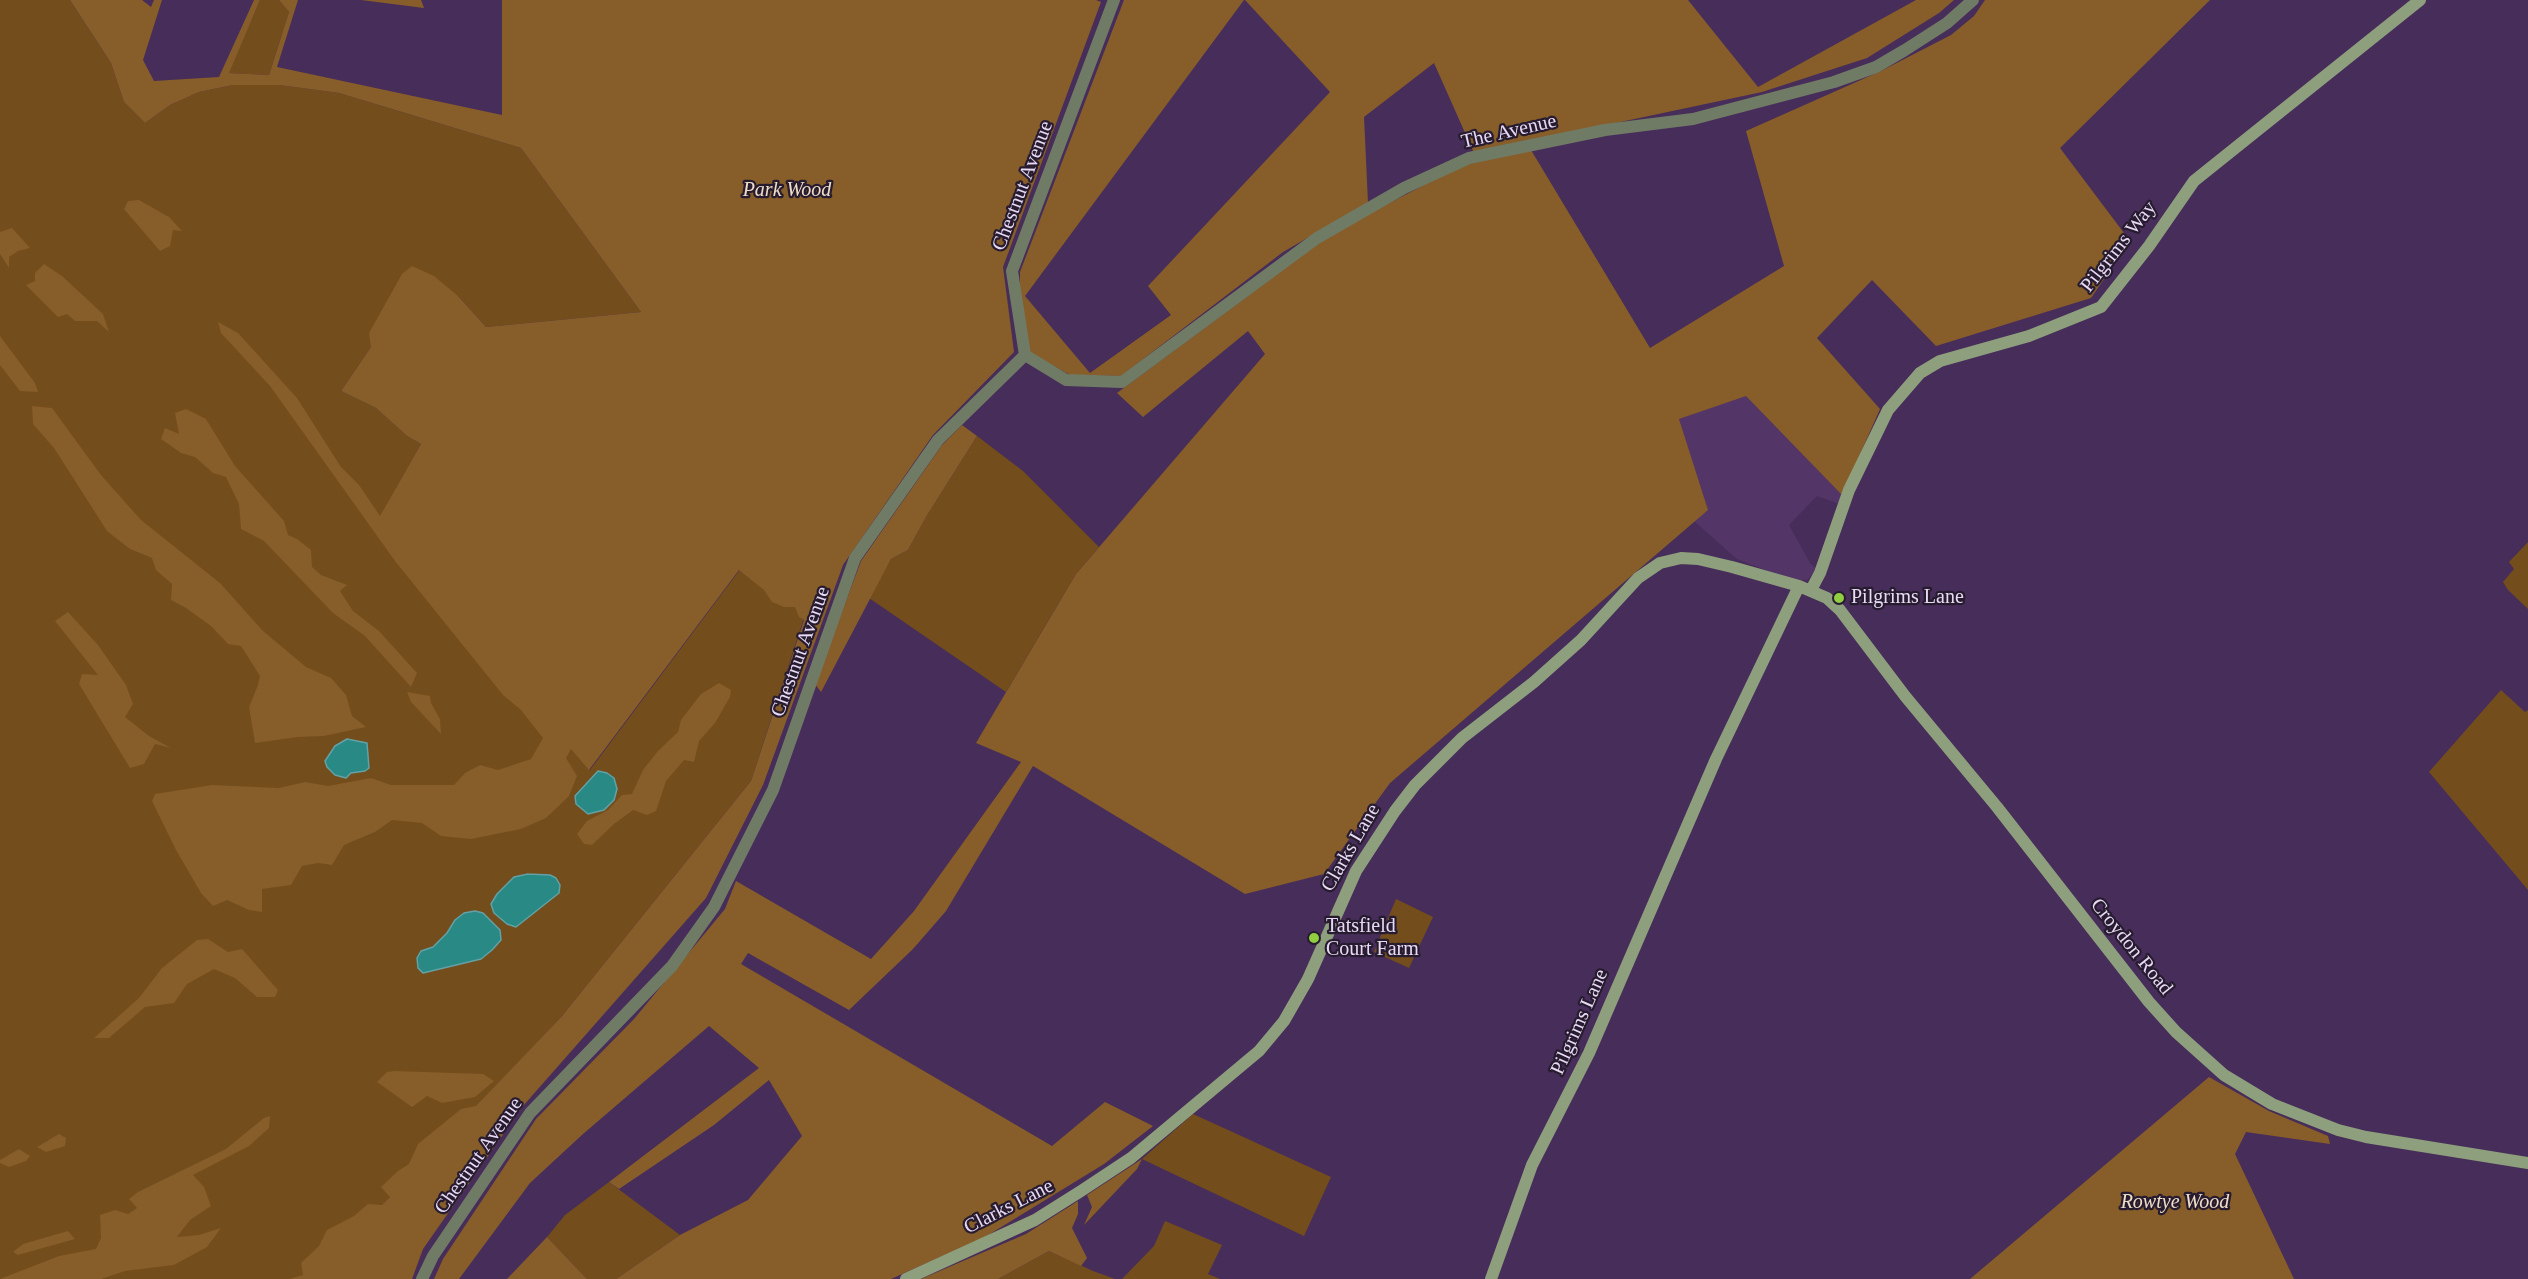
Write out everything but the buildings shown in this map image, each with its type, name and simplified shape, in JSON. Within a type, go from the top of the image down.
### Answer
[{"type":"main road","name":"Pilgrims Way","points":[[1805,588],[1820,573],[1849,489],[1888,410],[1920,374],[1940,361],[2029,336],[2101,307],[2149,246],[2194,181],[2328,76],[2420,0]]},
{"type":"main road","name":"Clarks Lane","points":[[906,1279],[1035,1220],[1089,1186],[1131,1158],[1259,1051],[1284,1021],[1308,979],[1356,871],[1395,811],[1415,786],[1462,738],[1534,682],[1581,640],[1604,613],[1650,569],[1668,560],[1698,559],[1805,588]]},
{"type":"main road","name":"Croydon Road","points":[[1805,588],[1827,598],[1840,610],[1905,696],[1997,807],[2149,1002],[2176,1032],[2224,1075],[2272,1104],[2338,1130],[2366,1137],[2528,1163]]},
{"type":"main road","name":"Pilgrims Lane","points":[[1491,1279],[1532,1165],[1589,1053],[1716,759],[1805,588]]},
{"type":"street","name":"Chestnut Avenue","points":[[422,1279],[433,1256],[530,1113],[672,966],[714,907],[773,790],[855,558],[938,440],[1024,355],[1012,271],[1114,0]]},
{"type":"street","name":"The Avenue","points":[[1024,355],[1066,380],[1122,382],[1317,238],[1404,188],[1469,158],[1605,130],[1693,119],[1834,82],[1876,68],[1947,23],[1973,0]]},
{"type":"shaded area","points":[[0,0],[70,0],[111,63],[124,102],[145,123],[170,105],[199,92],[233,85],[279,85],[339,93],[521,148],[641,312],[486,327],[458,296],[371,347],[341,391],[376,408],[407,436],[421,444],[386,506],[432,579],[590,770],[944,297],[814,587],[751,781],[562,1016],[312,1279],[0,1279]]},
{"type":"shaded area","points":[[260,0],[279,0],[289,12],[269,75],[228,73]]},
{"type":"shaded area","points":[[1746,395],[1842,495],[1840,504],[1817,496],[1789,525],[1810,563],[1817,569],[1807,580],[1791,580],[1737,559],[1694,521],[1707,509],[1679,419]]},
{"type":"shaded area","points":[[977,436],[1023,471],[1099,547],[1076,574],[1006,692],[869,598],[891,559],[908,550]]},
{"type":"shaded area","points":[[2528,542],[2528,609],[2503,582],[2514,569],[2509,562]]},
{"type":"shaded area","points":[[2501,690],[2525,712],[2528,710],[2528,890],[2429,772]]},
{"type":"shaded area","points":[[347,739],[367,743],[369,768],[365,771],[351,773],[346,778],[335,775],[327,767],[325,761],[335,746]]},
{"type":"shaded area","points":[[598,771],[614,778],[617,789],[614,800],[604,810],[588,814],[576,804],[575,796]]},
{"type":"shaded area","points":[[528,874],[550,875],[556,878],[560,885],[559,893],[516,927],[507,924],[494,913],[491,904],[497,894],[514,877]]},
{"type":"shaded area","points":[[1396,899],[1433,917],[1409,968],[1374,952]]},
{"type":"shaded area","points":[[475,911],[483,913],[500,930],[501,940],[481,959],[423,973],[418,968],[417,958],[421,951],[433,947],[447,933],[455,920],[464,913]]},
{"type":"shaded area","points":[[1193,1114],[1331,1177],[1304,1236],[1142,1159]]},
{"type":"shaded area","points":[[609,1182],[680,1235],[616,1279],[587,1279],[547,1237],[565,1215]]},
{"type":"shaded area","points":[[1165,1221],[1222,1245],[1208,1274],[1220,1279],[1122,1279],[1154,1246]]},
{"type":"shaded area","points":[[1049,1251],[1093,1271],[1115,1279],[998,1279]]},
{"type":"green space","name":"Park Wood","points":[[70,0],[142,0],[151,7],[154,0],[162,0],[143,60],[154,81],[219,77],[254,0],[260,0],[229,73],[269,75],[289,12],[279,0],[298,0],[277,67],[502,115],[502,0],[1096,0],[1101,2],[1003,267],[1014,352],[933,435],[843,565],[763,785],[706,898],[523,1106],[423,1249],[412,1279],[290,1279],[303,1275],[301,1263],[319,1246],[327,1230],[354,1216],[368,1204],[382,1205],[390,1197],[381,1187],[409,1164],[418,1144],[461,1109],[476,1106],[562,1016],[751,781],[804,620],[799,617],[795,607],[784,607],[772,602],[764,590],[739,570],[589,770],[571,749],[566,758],[577,776],[569,796],[546,818],[521,829],[471,839],[441,836],[422,823],[392,820],[375,832],[344,845],[332,865],[318,863],[302,866],[291,885],[262,889],[262,912],[249,910],[227,900],[213,906],[201,893],[176,850],[152,801],[155,794],[212,785],[279,788],[305,782],[328,786],[371,778],[391,785],[454,785],[465,773],[480,765],[498,770],[531,759],[543,738],[521,710],[503,695],[395,561],[270,386],[221,333],[218,322],[238,333],[297,398],[341,467],[359,485],[380,516],[421,444],[407,436],[376,408],[341,391],[371,347],[369,333],[402,274],[412,266],[434,276],[458,296],[486,327],[641,312],[521,148],[339,93],[279,85],[233,85],[199,92],[170,105],[145,123],[124,102],[111,63]]},
{"type":"green space","points":[[361,0],[421,0],[424,8]]},
{"type":"green space","points":[[1124,0],[1244,0],[1025,296],[1090,373],[1171,315],[1148,286],[1330,92],[1245,0],[1688,0],[1758,87],[1916,0],[1954,0],[1939,13],[1867,58],[1762,92],[1474,153],[1434,63],[1364,117],[1368,203],[1283,252],[1121,376],[1070,375],[1030,353],[1020,303],[1020,272]]},
{"type":"green space","points":[[1985,0],[2210,0],[2060,148],[2130,241],[2091,298],[1936,346],[1872,280],[1817,338],[1880,409],[1842,495],[1746,396],[1679,419],[1708,510],[1390,783],[1324,874],[1245,894],[1033,766],[946,911],[913,949],[849,1010],[748,953],[741,964],[1052,1146],[1105,1102],[1153,1126],[1104,1164],[985,1237],[891,1279],[616,1279],[680,1235],[748,1200],[802,1136],[769,1080],[714,1125],[619,1189],[609,1182],[759,1068],[709,1026],[583,1134],[530,1183],[459,1279],[434,1279],[443,1259],[536,1119],[634,1019],[725,909],[736,881],[871,959],[914,911],[1021,762],[976,743],[1076,574],[1265,354],[1248,331],[1143,417],[1117,393],[1337,230],[1465,164],[1531,150],[1650,348],[1784,266],[1746,131],[1881,71],[1951,35],[1974,16]]},
{"type":"green space","points":[[139,200],[169,217],[182,231],[173,230],[170,246],[160,251],[124,209],[128,201]]},
{"type":"green space","points":[[12,228],[30,248],[18,251],[9,257],[9,268],[0,254],[0,232]]},
{"type":"green space","points":[[44,264],[62,276],[103,314],[109,332],[97,321],[75,321],[67,314],[58,317],[26,285],[35,281],[35,273]]},
{"type":"green space","points":[[0,336],[35,383],[38,392],[20,391],[0,365]]},
{"type":"green space","points":[[32,406],[52,408],[101,475],[141,520],[220,583],[263,631],[306,667],[331,678],[346,695],[352,716],[366,727],[324,736],[255,743],[249,707],[260,676],[241,646],[228,644],[211,626],[171,600],[172,584],[156,570],[152,558],[130,549],[107,531],[54,448],[33,424]]},
{"type":"green space","points":[[186,409],[206,419],[235,466],[284,521],[288,535],[311,550],[312,567],[321,575],[347,585],[340,591],[353,611],[379,631],[417,673],[411,687],[365,636],[333,613],[264,541],[241,529],[239,504],[226,477],[213,473],[195,457],[181,453],[161,439],[165,428],[179,434],[175,413]]},
{"type":"green space","points":[[962,425],[977,436],[908,550],[891,559],[821,692],[815,684],[861,561],[942,445]]},
{"type":"green space","points":[[68,612],[98,645],[126,685],[133,704],[125,717],[149,736],[171,748],[155,744],[144,764],[130,768],[79,684],[82,674],[98,675],[55,621]]},
{"type":"green space","points":[[719,683],[731,690],[730,697],[715,723],[699,741],[694,762],[684,760],[666,781],[656,811],[647,815],[633,810],[592,845],[584,844],[577,834],[587,821],[608,810],[622,795],[632,794],[643,770],[658,751],[678,732],[681,720],[701,694]]},
{"type":"green space","points":[[407,692],[430,696],[431,703],[440,719],[441,734],[411,702]]},
{"type":"green space","points":[[208,939],[228,952],[242,949],[278,990],[275,997],[257,997],[235,978],[214,969],[187,984],[174,1003],[145,1007],[109,1038],[94,1038],[139,998],[162,968],[197,940]]},
{"type":"green space","points":[[387,1072],[483,1074],[494,1081],[475,1097],[442,1103],[427,1096],[412,1107],[377,1082]]},
{"type":"green space","name":"Rowtye Wood","points":[[2209,1077],[2269,1111],[2328,1136],[2330,1144],[2246,1132],[2235,1154],[2294,1279],[1970,1279]]},
{"type":"green space","points":[[270,1116],[269,1128],[249,1146],[193,1175],[204,1187],[211,1206],[190,1220],[177,1237],[199,1235],[221,1228],[207,1247],[174,1265],[125,1271],[101,1279],[0,1279],[59,1256],[96,1249],[101,1238],[100,1215],[115,1210],[128,1214],[137,1208],[129,1199],[138,1192],[226,1149],[264,1118]]},
{"type":"green space","points":[[59,1134],[66,1138],[65,1146],[46,1152],[37,1147]]},
{"type":"green space","points":[[19,1149],[30,1156],[26,1161],[9,1167],[0,1163],[0,1160]]},
{"type":"green space","points":[[1142,1159],[1137,1169],[1084,1225],[1092,1207],[1087,1195]]},
{"type":"green space","points":[[1078,1201],[1078,1214],[1072,1228],[1087,1258],[1081,1266],[1049,1251],[998,1279],[921,1279],[1026,1234]]},
{"type":"green space","points":[[68,1231],[75,1239],[18,1255],[13,1252],[23,1244]]},
{"type":"green space","points":[[547,1237],[587,1279],[507,1279]]},
{"type":"place","name":"Pilgrims Lane","points":[[1839,598]]},
{"type":"place","name":"Tatsfield Court Farm","points":[[1314,938]]}]
